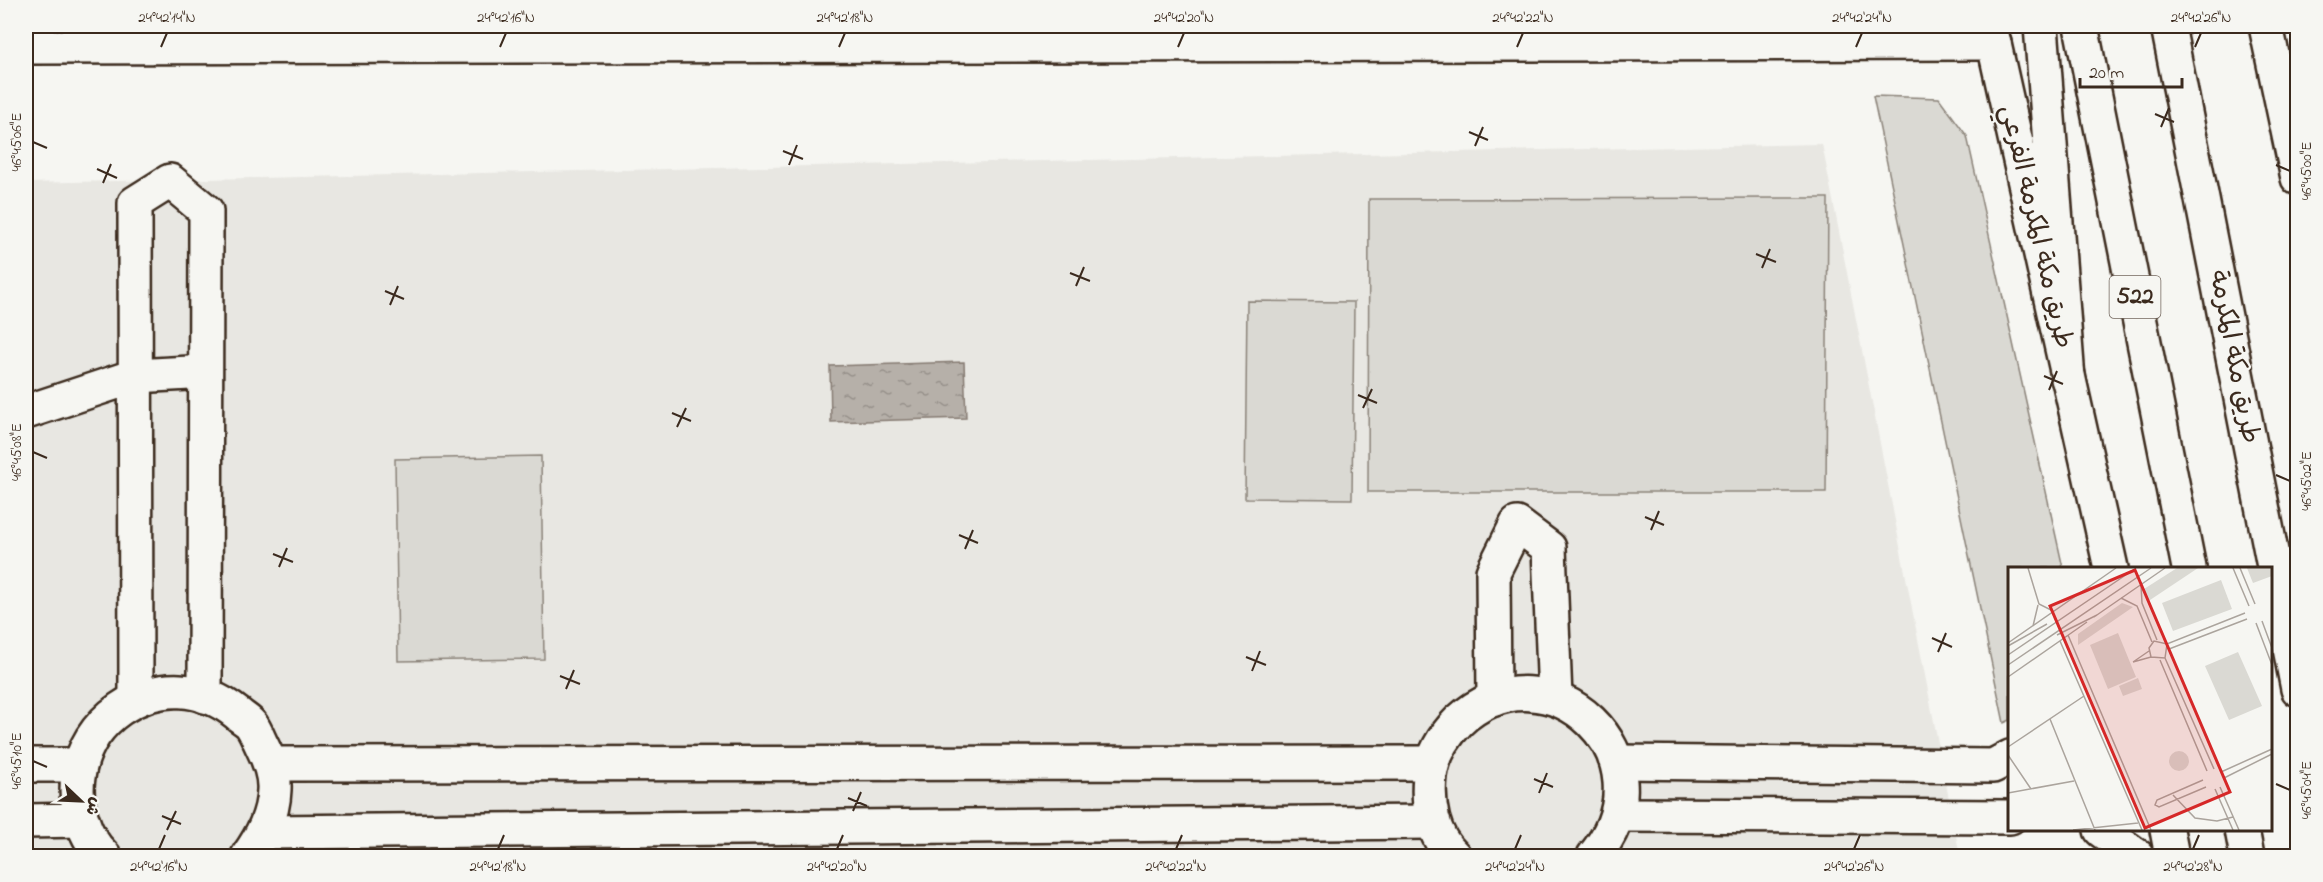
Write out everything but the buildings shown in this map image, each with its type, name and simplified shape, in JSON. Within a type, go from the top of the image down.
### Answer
[{"type":"main road","points":[[2041,26],[2068,379]]},
{"type":"main road","name":"522","points":[[2081,26],[2189,567]]},
{"type":"main road","name":"طريق مكة المكرمة","points":[[2168,26],[2298,689]]},
{"type":"main road","points":[[2187,26],[2209,231]]},
{"type":"main road","points":[[2266,26],[2298,178]]},
{"type":"main road","points":[[26,47],[1992,34]]},
{"type":"main road","name":"طريق مكة المكرمة الفرعي","points":[[1992,34],[2111,567]]},
{"type":"main road","points":[[136,698],[135,203],[170,181],[206,211],[205,696]]},
{"type":"main road","points":[[26,412],[135,376],[190,373]]},
{"type":"main road","points":[[1494,699],[1493,572],[1517,524],[1549,548],[1555,698]]},
{"type":"main road","points":[[104,856],[97,850],[82,820],[77,785],[80,765],[87,745],[107,718],[136,698],[158,692],[192,692],[223,702],[251,725],[271,764],[274,790],[256,844],[1432,822]]},
{"type":"main road","points":[[1454,856],[1448,852],[1432,822],[1428,797],[1432,763],[1447,732],[1472,709],[1494,699],[1521,694],[1555,698],[1583,713],[1606,738],[1617,762],[1621,780],[1618,815],[1608,841],[1594,856]]},
{"type":"main road","points":[[1617,762],[1993,766],[2008,758]]},
{"type":"main road","points":[[271,764],[1432,763]]},
{"type":"main road","points":[[26,765],[80,765]]},
{"type":"main road","points":[[1618,815],[2008,817]]},
{"type":"main road","points":[[26,821],[82,820]]},
{"type":"main road","points":[[2102,831],[2137,856]]},
{"type":"main road","points":[[2167,831],[2172,856]]},
{"type":"main road","points":[[2242,831],[2247,856]]},
{"type":"shaded area","points":[[1873,96],[1939,98],[1967,136],[2063,567],[2008,567],[2008,721],[2004,723]]},
{"type":"shaded area","points":[[1822,144],[1960,856],[26,856],[26,183]]},
{"type":"shaded area","points":[[1828,198],[1826,492],[1368,492],[1369,199]]},
{"type":"shaded area","points":[[1247,301],[1354,302],[1352,499],[1245,498]]},
{"type":"shaded area","points":[[541,456],[544,659],[398,661],[395,459]]},
{"type":"water","points":[[964,362],[966,418],[831,422],[830,366]]}]
